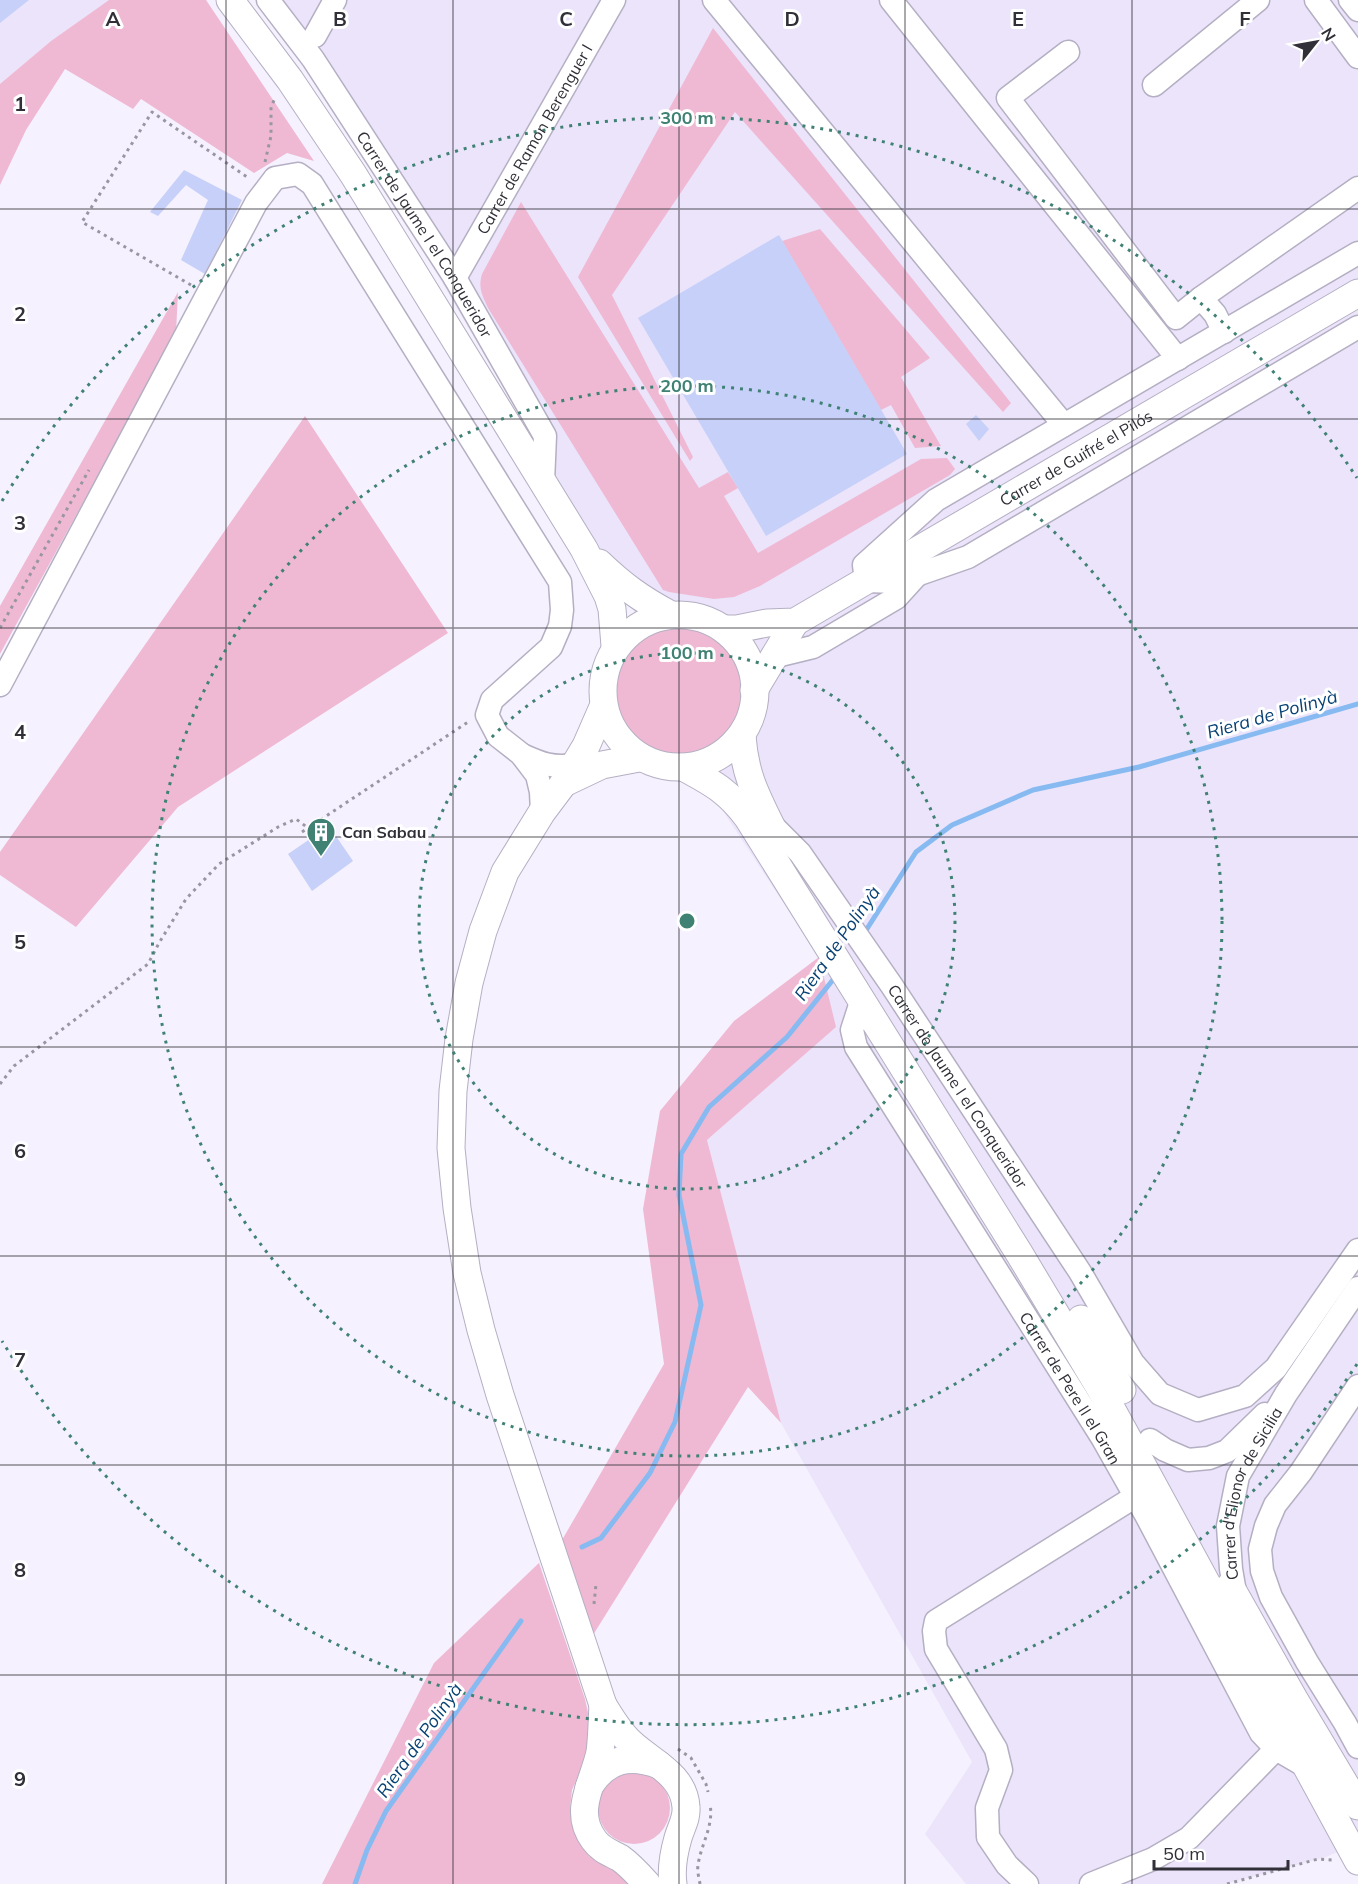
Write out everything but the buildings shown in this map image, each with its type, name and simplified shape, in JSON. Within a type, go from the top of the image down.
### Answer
[{"type":"main road","points":[[230,0],[285,74],[353,174],[584,549],[608,596],[612,609],[615,646]]},
{"type":"main road","name":"Carrer de Guifré el Pilós","points":[[725,629],[795,622],[1358,293]]},
{"type":"main road","points":[[584,549],[623,586],[671,615]]},
{"type":"main road","points":[[671,615],[687,615],[705,619],[725,629],[733,636],[747,658],[752,674],[754,690],[752,715],[742,736],[730,749],[716,758],[685,768],[662,766],[639,758],[626,746],[611,726],[603,707],[604,673],[615,646],[631,632],[649,621],[671,615]]},
{"type":"main road","points":[[754,690],[795,622]]},
{"type":"main road","points":[[603,707],[586,746],[569,775],[542,812],[505,872],[483,931],[474,962],[459,1038],[453,1091],[452,1148],[457,1208],[467,1273],[481,1330],[500,1395],[603,1705],[630,1743],[673,1776],[682,1791],[686,1807],[672,1871],[673,1884]]},
{"type":"main road","points":[[742,736],[747,773],[752,788],[787,860],[858,987],[1100,1388],[1307,1767],[1348,1861]]},
{"type":"main road","points":[[569,775],[602,765],[639,758]]},
{"type":"main road","points":[[685,768],[724,790],[736,801],[835,948]]},
{"type":"main road","points":[[858,987],[1012,1208],[1104,1358],[1236,1598],[1358,1806]]},
{"type":"main road","points":[[603,1705],[600,1752],[587,1791],[584,1809],[586,1826],[594,1841],[606,1852],[621,1859],[647,1884]]},
{"type":"main road","points":[[587,1791],[596,1776],[609,1765],[626,1759],[643,1759],[660,1765]]},
{"type":"main road","points":[[621,1859],[638,1861],[654,1857],[668,1849],[678,1837]]},
{"type":"street","name":"Carrer de Jaume I el Conqueridor","points":[[268,0],[314,59],[455,278],[545,436],[543,482]]},
{"type":"street","name":"Carrer de Ramon Berenguer I","points":[[455,278],[614,0]]},
{"type":"street","points":[[714,0],[1064,425]]},
{"type":"street","points":[[891,0],[1178,359]]},
{"type":"street","points":[[1154,85],[1258,0]]},
{"type":"street","points":[[1316,0],[1358,57]]},
{"type":"street","points":[[1350,0],[1358,10]]},
{"type":"street","points":[[315,36],[326,5]]},
{"type":"street","points":[[1068,52],[1008,98],[1176,318],[1358,188]]},
{"type":"street","points":[[0,685],[261,196],[275,178],[298,174],[312,184],[560,582],[562,610],[560,626],[551,647],[492,700],[487,714],[498,736],[520,754],[537,775],[542,812]]},
{"type":"street","points":[[1358,253],[936,500],[864,565],[867,581],[896,582],[968,556],[1358,327]]},
{"type":"street","points":[[1201,298],[1215,314],[1224,332]]},
{"type":"street","points":[[776,656],[813,647],[896,598],[916,576]]},
{"type":"street","points":[[520,754],[547,766],[561,767],[569,775]]},
{"type":"street","name":"Carrer de Jaume I el Conqueridor","points":[[768,821],[800,853],[892,986],[1080,1272],[1133,1363]]},
{"type":"street","name":"Carrer de Pere II el Gran","points":[[858,987],[852,1030],[856,1047],[1104,1439],[1261,1733],[1276,1749],[1307,1767]]},
{"type":"street","name":"Carrer d'Elionor de Sicilia","points":[[1133,1363],[1160,1394],[1198,1410],[1245,1396],[1276,1368],[1358,1250]]},
{"type":"street","name":"Carrer d'Elionor de Sicilia","points":[[1236,1598],[1228,1526],[1238,1476],[1286,1394],[1358,1288]]},
{"type":"street","points":[[1357,1745],[1306,1662],[1271,1597],[1262,1571],[1260,1549],[1275,1505],[1301,1472],[1358,1386]]},
{"type":"street","name":"Carrer d'Elionor de Sicilia","points":[[1150,1440],[1164,1450],[1188,1460],[1209,1458],[1227,1451],[1286,1394]]},
{"type":"street","points":[[1027,1884],[1007,1865],[988,1837],[987,1809],[1001,1770],[996,1749],[936,1649],[934,1631],[936,1621],[1136,1496]]},
{"type":"street","points":[[1280,1675],[1357,1745]]},
{"type":"street","points":[[1091,1884],[1153,1859],[1189,1838],[1276,1749]]},
{"type":"path","points":[[261,196],[264,167],[271,136],[271,107],[285,74]]},
{"type":"path","points":[[193,286],[82,222],[152,112],[254,182],[261,196]]},
{"type":"path","points":[[0,628],[94,462]]},
{"type":"path","points":[[302,832],[464,723],[487,714]]},
{"type":"path","points":[[0,1084],[14,1066],[148,964],[186,899],[219,864],[278,827],[296,819],[308,828]]},
{"type":"path","points":[[1227,1884],[1318,1859],[1348,1861]]},
{"type":"shaded area","points":[[0,0],[109,0],[51,41],[0,84]]},
{"type":"shaded area","points":[[109,0],[206,0],[314,161],[287,153],[254,173],[141,99],[133,109],[65,69],[26,130],[0,185],[0,84],[51,41]]},
{"type":"shaded area","points":[[259,0],[1358,0],[1358,1843],[1326,1857],[1225,1884],[966,1884],[925,1834],[972,1762],[781,1423],[707,1140],[835,1027],[819,957],[723,811],[648,635],[360,142]]},
{"type":"shaded area","points":[[713,28],[1011,403],[1003,412],[735,112],[612,295],[693,457],[690,461],[578,277]]},
{"type":"shaded area","points":[[521,202],[699,488],[728,472],[738,488],[724,496],[758,553],[921,459],[947,458],[955,469],[950,475],[760,586],[734,597],[714,599],[663,590],[482,295],[480,283],[482,274]]},
{"type":"shaded area","points":[[820,229],[930,358],[901,377],[941,446],[915,448],[891,405],[881,410],[782,241]]},
{"type":"shaded area","points":[[178,292],[176,333],[0,654],[0,606]]},
{"type":"shaded area","points":[[305,416],[448,633],[178,807],[76,927],[0,875],[0,852]]},
{"type":"shaded area","points":[[679,615],[708,620],[733,637],[750,662],[755,691],[750,720],[733,745],[708,762],[679,767],[650,762],[625,745],[608,720],[603,691],[608,662],[625,637],[650,620]]},
{"type":"shaded area","points":[[819,957],[836,1027],[707,1140],[781,1423],[748,1387],[593,1635],[562,1540],[664,1364],[643,1209],[660,1111],[734,1021]]},
{"type":"shaded area","points":[[539,1563],[585,1699],[591,1726],[585,1760],[572,1790],[570,1808],[572,1824],[578,1841],[589,1856],[616,1872],[629,1884],[322,1884],[434,1663]]},
{"type":"shaded area","points":[[634,1772],[654,1778],[664,1788],[670,1808],[664,1828],[654,1838],[634,1844],[614,1838],[604,1828],[598,1808],[604,1788],[614,1778]]},
{"type":"waterway","name":"Riera de Polinyà","points":[[863,935],[916,852],[952,825],[1033,790],[1139,767],[1358,704]]},
{"type":"waterway","name":"Riera de Polinyà","points":[[582,1547],[601,1538],[650,1473],[675,1422],[701,1305],[679,1195],[681,1154],[709,1107],[787,1037],[836,976]]},
{"type":"waterway","name":"Riera de Polinyà","points":[[355,1884],[367,1850],[386,1811],[521,1621]]},
{"type":"place","name":"Can Sabau","points":[[321,858]]}]
